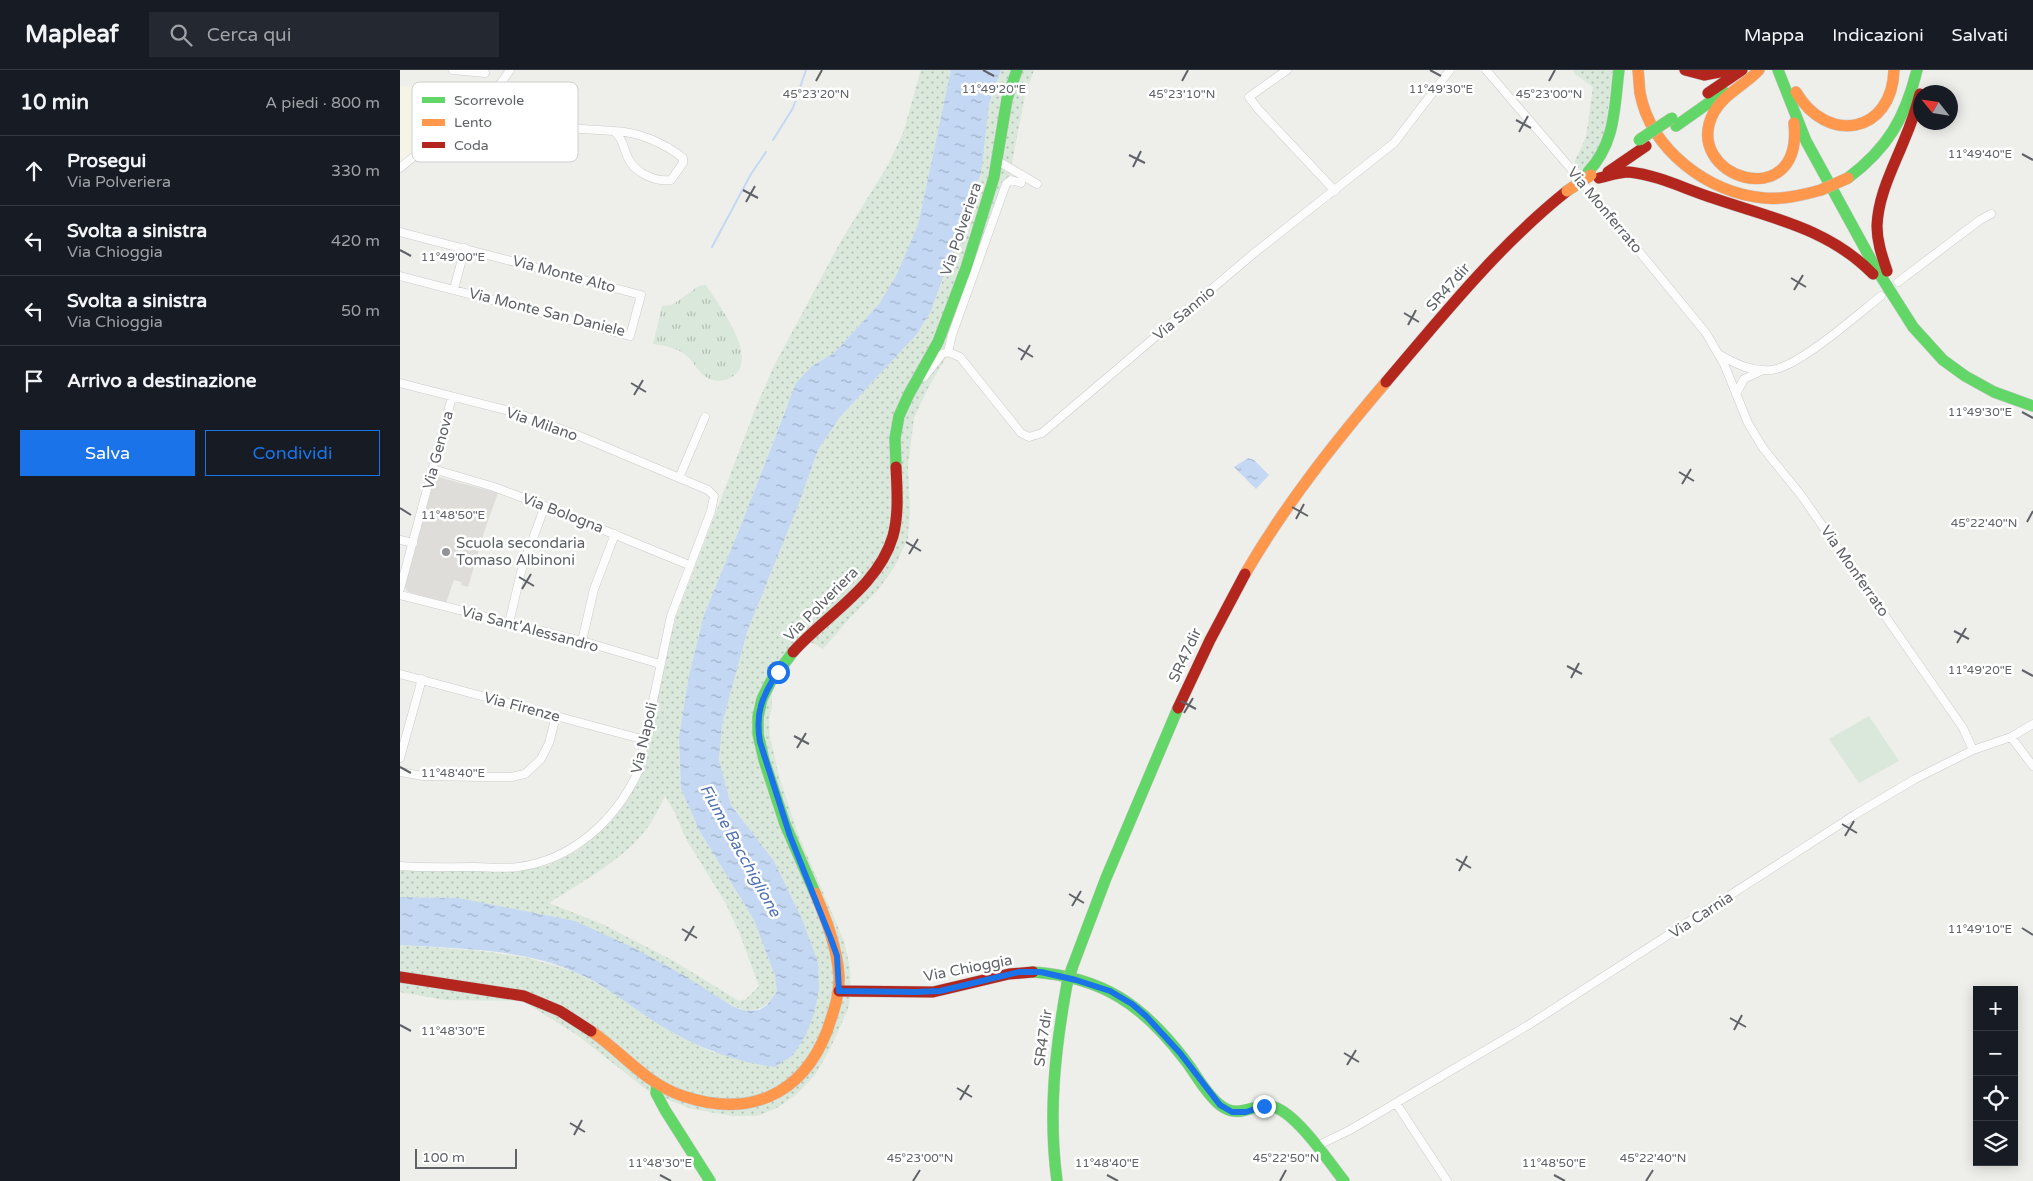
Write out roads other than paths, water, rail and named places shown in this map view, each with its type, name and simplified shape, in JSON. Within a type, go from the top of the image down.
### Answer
[{"type":"main road","name":"Via Polveriera","points":[[400,977],[524,996],[542,1002],[585,1025],[657,1084],[698,1100],[730,1105],[751,1104],[774,1095],[809,1066],[821,1046],[839,991],[837,956],[824,917],[790,836],[769,776],[757,727],[758,714],[770,684],[787,660],[859,590],[882,558],[895,533],[898,504],[895,457],[896,428],[902,411],[932,354],[949,313],[991,191],[998,161],[1008,90],[1017,70]]},
{"type":"main road","points":[[1593,176],[1610,138],[1619,70]]},
{"type":"main road","points":[[1638,70],[1645,107],[1658,134],[1678,160],[1707,180],[1736,193],[1763,198],[1801,195],[1821,190],[1848,178],[1872,159],[1891,138],[1906,109],[1917,70]]},
{"type":"main road","points":[[1685,70],[1704,75],[1730,70]]},
{"type":"main road","name":"SR47dir","points":[[1674,122],[1742,70]]},
{"type":"main road","points":[[1757,70],[1725,98],[1715,112],[1710,124],[1709,136],[1711,150],[1726,169],[1750,179],[1773,176],[1788,161],[1795,144],[1793,96],[1788,70]]},
{"type":"main road","name":"SR47dir","points":[[1057,1181],[1052,1137],[1051,1101],[1059,1024],[1072,968],[1095,902],[1186,689],[1226,606],[1258,552],[1294,497],[1363,409],[1470,284],[1526,227],[1554,201],[1757,70]]},
{"type":"main road","points":[[1778,70],[1793,96],[1823,171],[1875,267],[1913,327]]},
{"type":"main road","points":[[1793,96],[1821,120],[1837,125],[1855,125],[1878,113],[1887,102],[1892,90],[1894,70]]},
{"type":"main road","points":[[1923,85],[1926,70]]},
{"type":"main road","points":[[1913,118],[1880,201],[1876,227],[1881,257],[1913,327]]},
{"type":"main road","points":[[1593,176],[1626,172],[1649,175],[1825,237],[1849,251],[1866,265],[1894,306],[1943,360],[1965,376],[1994,392],[2033,406]]},
{"type":"main road","name":"SR47dir","points":[[1526,227],[1540,220],[1568,192]]},
{"type":"main road","name":"Via Chioggia","points":[[839,991],[940,991],[1019,972],[1041,972],[1094,985],[1132,1004],[1146,1016],[1180,1053],[1220,1105],[1232,1112],[1246,1112],[1264,1106],[1275,1107],[1285,1112],[1317,1146],[1344,1181]]},
{"type":"main road","points":[[657,1084],[656,1093],[665,1110],[710,1181]]},
{"type":"street","points":[[453,70],[485,72]]},
{"type":"street","points":[[502,82],[510,70]]},
{"type":"street","points":[[1286,70],[1249,97],[1335,191]]},
{"type":"street","name":"Via Sannio","points":[[948,352],[960,357],[1021,433],[1029,438],[1042,433],[1254,254],[1394,143],[1450,70]]},
{"type":"street","name":"Via Monferrato","points":[[1486,70],[1578,177],[1706,333],[1719,354],[1748,423],[1762,448],[1792,484],[1851,565],[1963,728],[1974,750]]},
{"type":"street","points":[[578,128],[614,130],[644,137],[666,146],[683,158],[684,163],[671,180],[660,180],[646,176],[631,163],[622,139],[614,130]]},
{"type":"street","points":[[400,168],[412,158]]},
{"type":"street","points":[[998,161],[1037,184]]},
{"type":"street","name":"Via Polveriera","points":[[948,352],[952,335],[1006,184],[1011,180],[1021,183]]},
{"type":"street","points":[[1898,282],[1980,220],[1991,214]]},
{"type":"street","name":"Via Monte Alto","points":[[400,232],[641,295]]},
{"type":"street","name":"Via Monte San Daniele","points":[[454,290],[464,248]]},
{"type":"street","name":"Via Monte San Daniele","points":[[400,276],[630,336],[641,295]]},
{"type":"street","name":"Via Monferrato","points":[[1719,354],[1738,365],[1763,370],[1786,367],[1881,296]]},
{"type":"street","points":[[918,381],[925,376],[942,354],[948,352]]},
{"type":"street","points":[[1736,394],[1744,380],[1728,374],[1733,366],[1738,365]]},
{"type":"street","name":"Via Monferrato","points":[[1744,380],[1763,370]]},
{"type":"street","name":"Via Milano","points":[[400,383],[517,413],[577,435],[708,490],[714,496]]},
{"type":"street","name":"Via Genova","points":[[400,589],[452,397]]},
{"type":"street","points":[[679,478],[705,417]]},
{"type":"street","name":"Via Bologna","points":[[433,469],[494,487],[545,506],[690,565]]},
{"type":"street","name":"Via Napoli","points":[[400,866],[443,869],[517,867],[547,860],[575,847],[606,820],[630,787],[638,772],[671,616],[713,504],[714,496]]},
{"type":"street","points":[[509,623],[522,568],[545,506]]},
{"type":"street","points":[[582,641],[594,589],[615,534]]},
{"type":"street","points":[[400,540],[413,543]]},
{"type":"street","name":"Via Sant'Alessandro","points":[[400,595],[582,641],[660,664]]},
{"type":"street","name":"Via Firenze","points":[[400,674],[645,740]]},
{"type":"street","points":[[400,758],[401,747],[422,679]]},
{"type":"street","points":[[400,772],[423,776],[482,777],[511,777],[525,774],[541,760],[549,743],[556,716]]},
{"type":"street","name":"Via Carnia","points":[[1317,1146],[1350,1130],[1530,1024],[1856,814],[1915,779],[1974,750],[2011,737],[2033,724]]},
{"type":"street","points":[[2011,737],[2033,766]]},
{"type":"street","points":[[1396,1103],[1447,1181]]},
{"type":"water","name":"Fiume Bacchiglione","points":[[951,70],[1001,70],[989,104],[981,173],[931,311],[917,334],[840,417],[818,450],[798,506],[747,632],[722,725],[719,760],[731,805],[774,861],[803,921],[818,962],[819,989],[814,1014],[805,1037],[793,1055],[775,1067],[758,1064],[724,1055],[676,1035],[594,981],[554,964],[533,958],[489,951],[400,945],[400,897],[458,898],[575,921],[636,949],[685,976],[732,1006],[745,1011],[759,1010],[767,1005],[777,991],[775,976],[754,920],[699,830],[681,789],[679,737],[689,675],[704,615],[796,383],[812,366],[834,353],[879,304],[897,274],[918,225]]},
{"type":"water","points":[[1248,458],[1254,460],[1269,475],[1256,489],[1234,467]]},
{"type":"waterway","points":[[773,140],[793,108],[806,70]]},
{"type":"waterway","points":[[712,247],[751,174],[766,152]]},
{"type":"place","name":"Scuola secondaria Tomaso Albinoni","points":[[446,552]]}]
